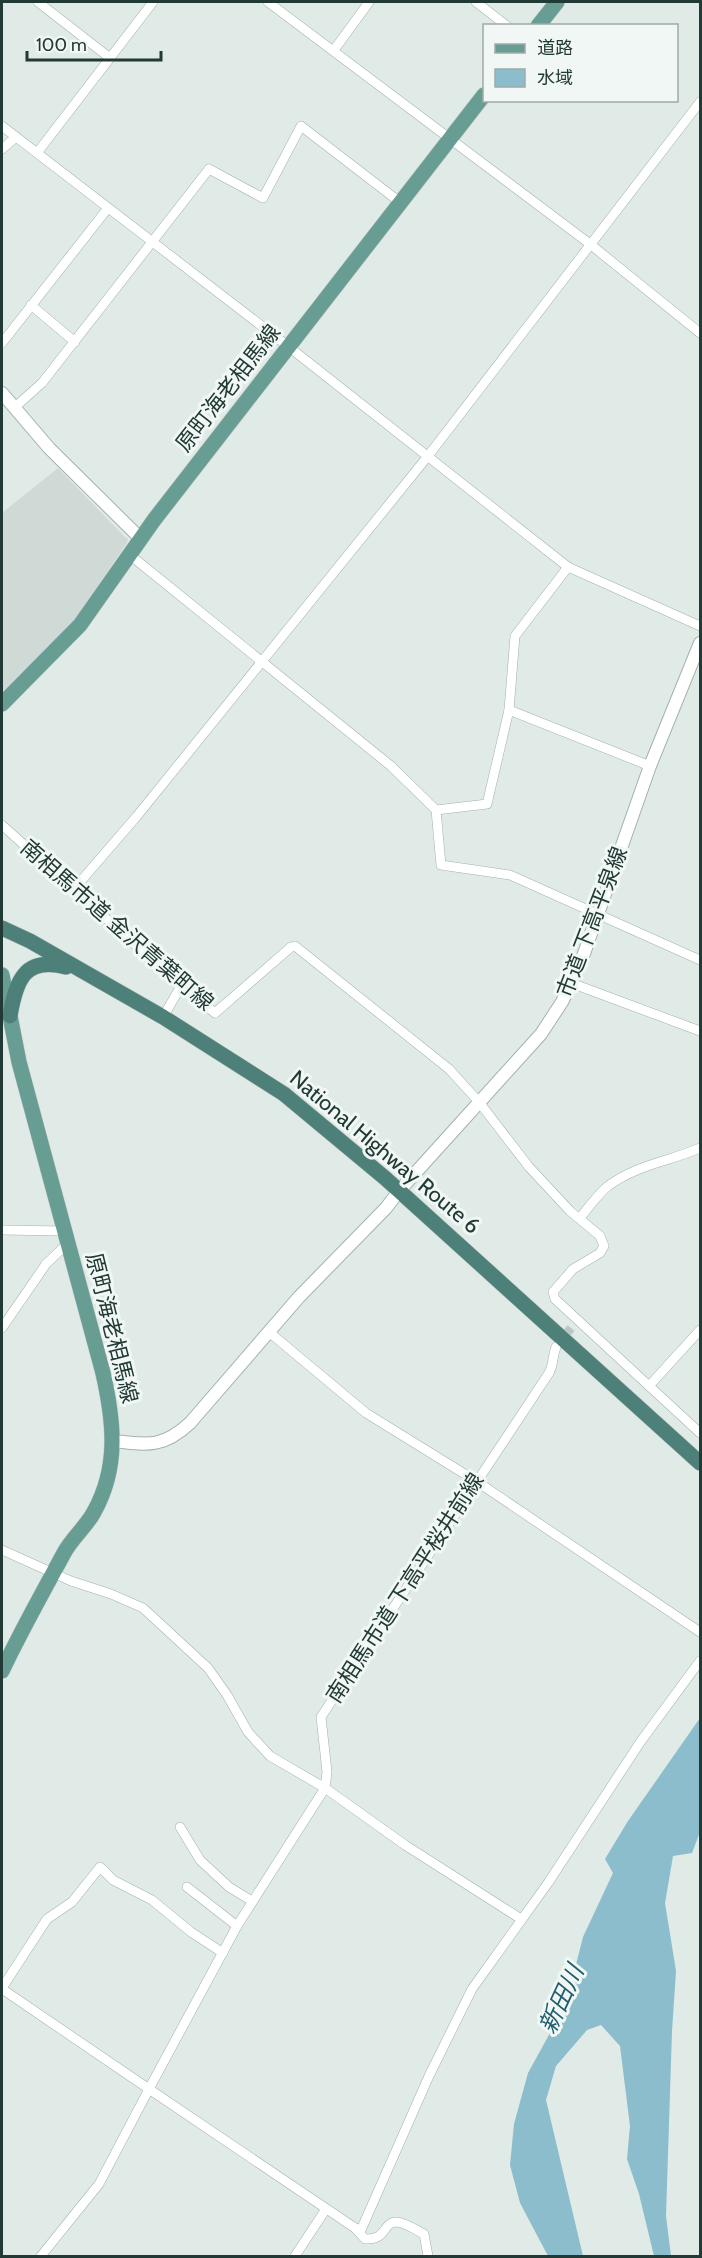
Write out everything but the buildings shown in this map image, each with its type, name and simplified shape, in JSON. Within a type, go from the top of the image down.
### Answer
[{"type":"highway","name":"National Highway Route 6","points":[[2,928],[163,1017],[284,1094],[330,1130],[399,1191],[700,1464]]},
{"type":"highway","points":[[10,1016],[15,988],[24,973],[31,968],[47,964],[81,970]]},
{"type":"main road","points":[[540,24],[557,2]]},
{"type":"main road","name":"原町海老相馬線","points":[[2,704],[80,625],[141,539],[483,96]]},
{"type":"main road","name":"原町海老相馬線","points":[[2,975],[19,1062],[103,1373],[111,1410],[114,1441],[111,1470],[101,1498],[93,1514],[66,1550],[2,1671]]},
{"type":"street","points":[[38,2],[110,58]]},
{"type":"street","points":[[37,153],[153,2]]},
{"type":"street","points":[[268,2],[590,244],[700,333]]},
{"type":"street","points":[[334,50],[369,2]]},
{"type":"street","points":[[476,2],[504,24]]},
{"type":"street","points":[[74,889],[137,816],[428,456],[700,102]]},
{"type":"street","points":[[2,126],[289,347],[568,567],[700,626]]},
{"type":"street","points":[[14,408],[42,383],[209,169],[263,198],[301,126],[400,203]]},
{"type":"street","points":[[2,149],[15,137]]},
{"type":"street","points":[[2,343],[108,208]]},
{"type":"street","points":[[31,305],[75,342]]},
{"type":"street","points":[[2,393],[49,448],[141,539]]},
{"type":"street","points":[[130,555],[391,766],[436,810],[441,865],[510,875],[700,960]]},
{"type":"street","points":[[436,810],[487,804],[509,710],[515,636],[568,567]]},
{"type":"street","name":"市道 下高平泉線","points":[[114,1441],[157,1443],[176,1437],[299,1297],[386,1208],[478,1102],[541,1034],[562,1002],[571,983],[650,766],[700,643]]},
{"type":"street","points":[[509,710],[650,766]]},
{"type":"street","name":"南相馬市道 金沢青葉町線","points":[[2,825],[181,986],[215,1013],[291,947],[295,946],[449,1069],[529,1167],[570,1211],[600,1236],[604,1246],[600,1252],[573,1269],[554,1292],[555,1299],[573,1324],[649,1386],[700,1432]]},
{"type":"street","points":[[571,983],[700,1031]]},
{"type":"street","points":[[163,1017],[181,986]]},
{"type":"street","points":[[580,1218],[604,1190],[620,1179],[650,1164],[700,1148]]},
{"type":"street","points":[[2,1230],[66,1237]]},
{"type":"street","points":[[2,1328],[66,1237]]},
{"type":"street","points":[[649,1386],[700,1330]]},
{"type":"street","points":[[269,1332],[366,1413],[476,1481],[700,1632]]},
{"type":"street","name":"南相馬市道 下高平桜井前線","points":[[325,1788],[327,1772],[321,1717],[554,1364],[553,1354],[556,1347]]},
{"type":"street","points":[[2,1550],[71,1581],[111,1594],[143,1608],[208,1668],[227,1695],[248,1732],[264,1751],[325,1788],[405,1845],[521,1919]]},
{"type":"street","points":[[355,2228],[361,2230],[370,2213],[416,2104],[472,1989],[548,1882],[641,1741],[700,1661]]},
{"type":"street","points":[[41,2256],[99,2184],[237,1926],[325,1788]]},
{"type":"street","points":[[180,1827],[200,1860],[229,1887],[252,1901]]},
{"type":"street","points":[[223,1953],[191,1932],[152,1900],[113,1880],[100,1867],[72,1902],[47,1919],[2,1989],[355,2228],[365,2239],[375,2239],[397,2222],[424,2234],[428,2256]]},
{"type":"street","points":[[187,1887],[237,1926]]},
{"type":"street","points":[[295,2256],[326,2209]]},
{"type":"shaded area","points":[[58,468],[128,539],[127,543],[73,622],[2,692],[2,513]]},
{"type":"water","points":[[700,1718],[700,1832],[692,1853],[673,1856],[665,1903],[676,1971],[666,2216],[671,2256],[654,2256],[639,2194],[627,2159],[630,2126],[620,2046],[601,2025],[587,2030],[556,2066],[546,2100],[583,2256],[548,2256],[520,2203],[510,2165],[514,2124],[528,2073],[566,2004],[583,1937],[613,1873],[605,1859],[628,1821]]},
{"type":"tunnel","points":[[559,1343],[571,1328]]},
{"type":"water label","name":"新田川","points":[[561,1999]]}]
